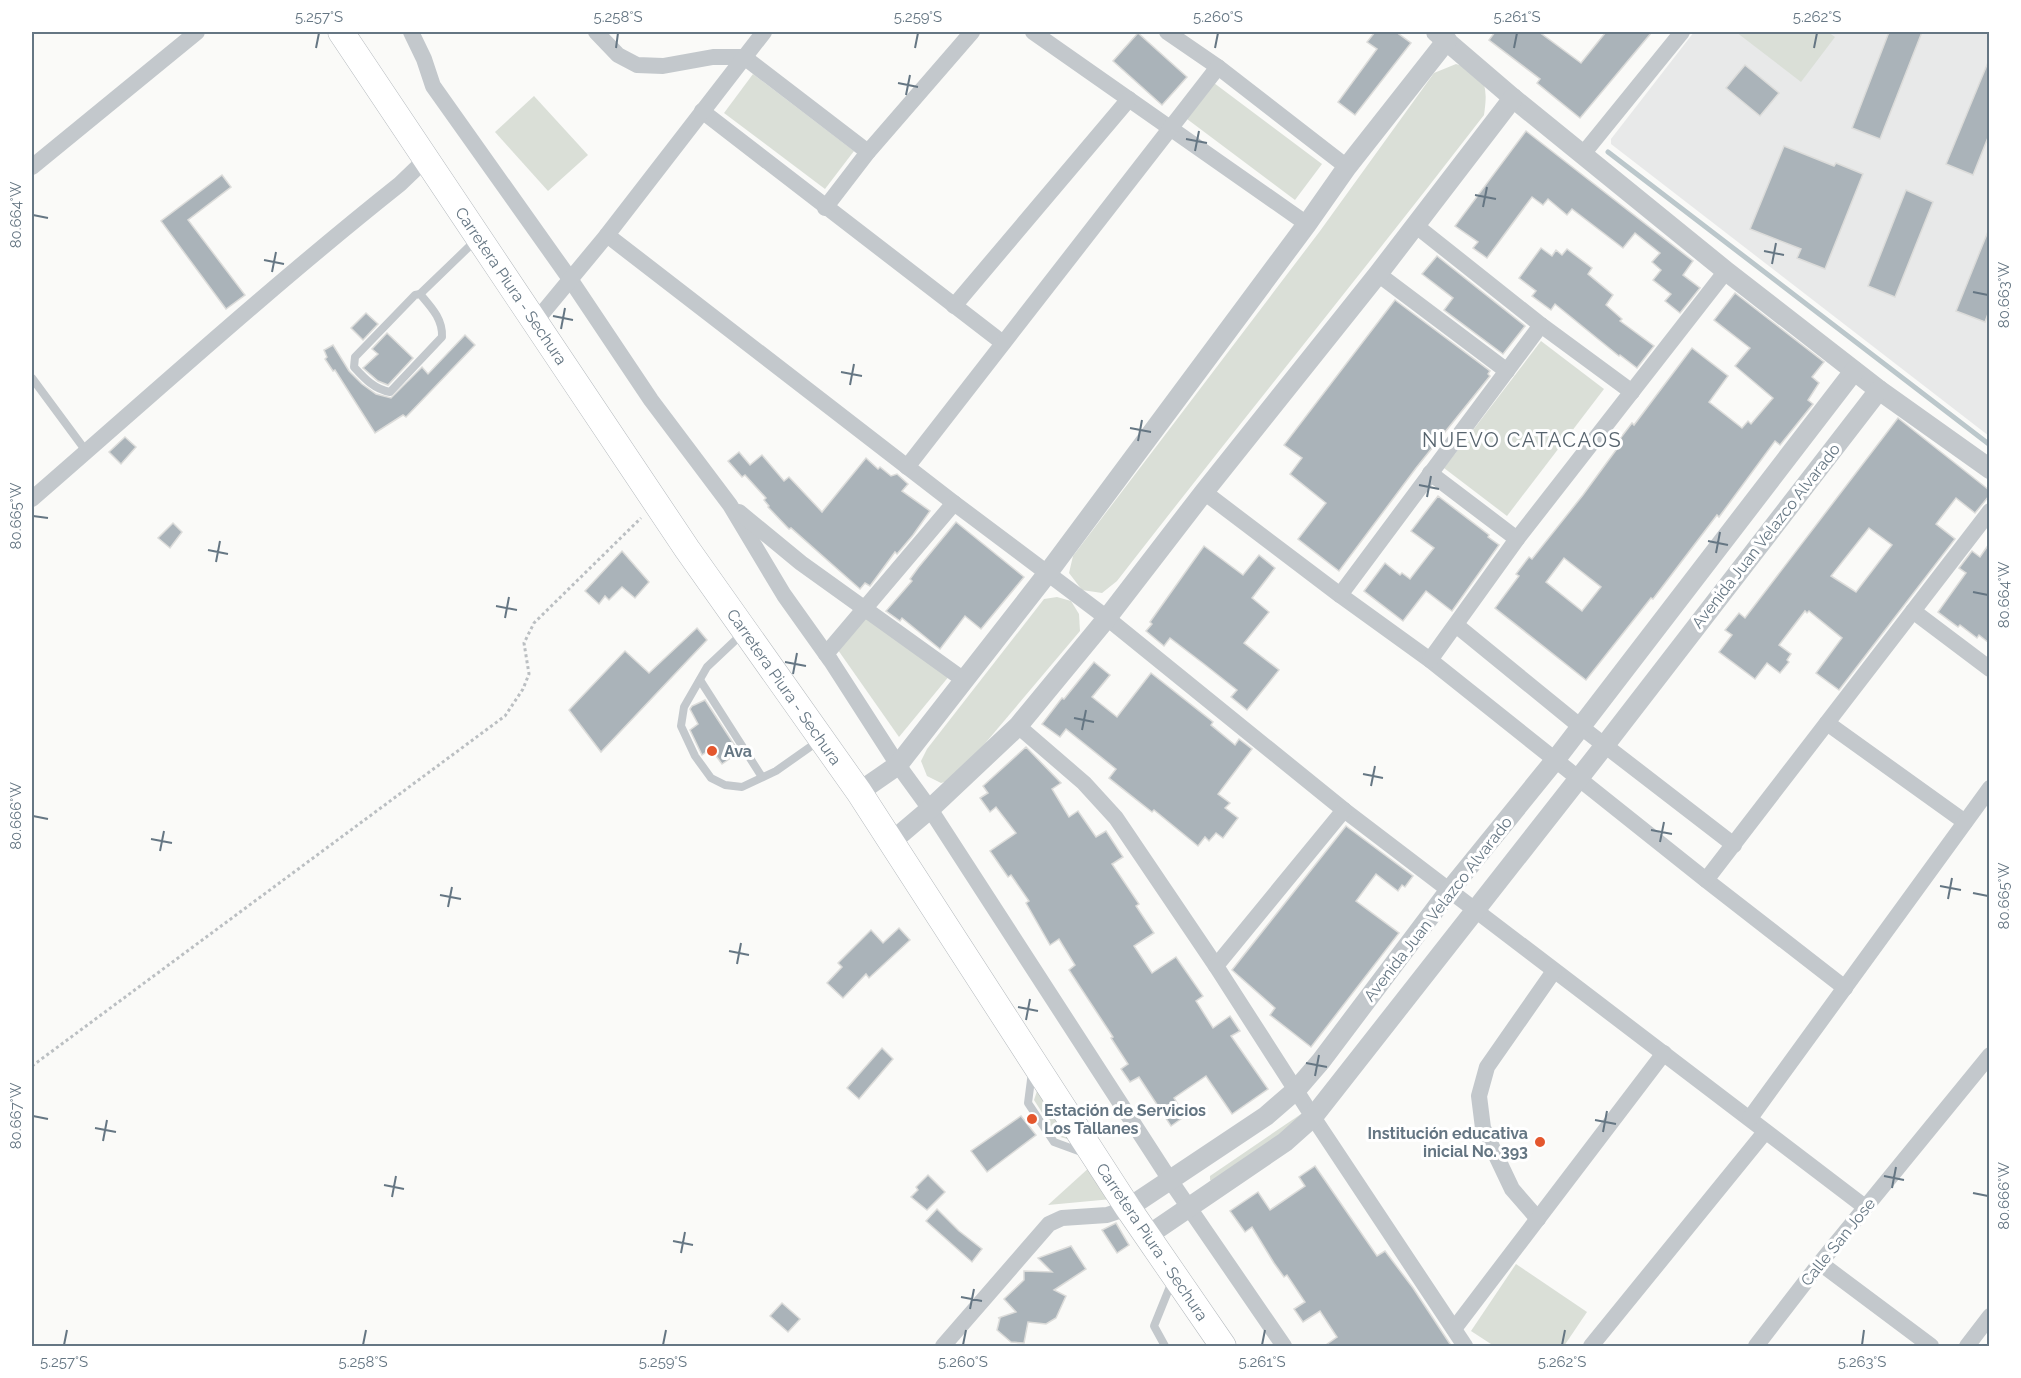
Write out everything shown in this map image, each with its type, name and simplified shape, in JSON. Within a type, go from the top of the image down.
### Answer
[{"type":"main road","name":"Carretera Piura - Sechura","points":[[341,32],[656,503],[858,792],[1095,1158],[1223,1347]]},
{"type":"street","points":[[32,167],[197,32]]},
{"type":"street","points":[[411,32],[424,59],[433,86],[570,279],[651,400],[730,505],[784,595],[930,809],[1170,1180],[1284,1347]]},
{"type":"street","points":[[596,32],[618,55],[637,66],[663,66],[713,57],[744,57],[868,152]]},
{"type":"street","points":[[535,322],[607,235],[764,32]]},
{"type":"street","points":[[825,208],[868,152],[972,32]]},
{"type":"street","points":[[1033,32],[1307,224]]},
{"type":"street","points":[[1167,32],[1218,67],[1347,168]]},
{"type":"street","points":[[1583,154],[1682,32]]},
{"type":"street","points":[[858,792],[898,765],[1047,574],[1307,224],[1442,36],[1513,98],[1726,271],[1879,390],[1989,469]]},
{"type":"street","points":[[907,467],[1218,67]]},
{"type":"street","points":[[890,843],[930,809],[1018,726],[1107,618],[1378,274],[1513,98]]},
{"type":"street","points":[[954,306],[1128,99]]},
{"type":"street","points":[[702,111],[1003,343]]},
{"type":"street","points":[[32,499],[215,337],[400,184],[426,159]]},
{"type":"street","points":[[1415,225],[1541,325],[1632,392]]},
{"type":"street","points":[[607,235],[1107,618],[1344,810],[1475,912],[1865,1207]]},
{"type":"street","points":[[1430,660],[1517,539],[1726,271]]},
{"type":"street","points":[[1378,274],[1507,371]]},
{"type":"street","points":[[1340,595],[1541,325]]},
{"type":"street","name":"Avenida Juan Velazco Alvarado","points":[[944,1347],[1049,1224],[1062,1218],[1107,1215],[1128,1208],[1266,1116],[1296,1090],[1321,1061],[1449,891],[1581,727],[1854,371]]},
{"type":"street","name":"Avenida Juan Velazco Alvarado","points":[[1147,1236],[1285,1142],[1313,1118],[1879,390]]},
{"type":"street","points":[[1430,473],[1517,539]]},
{"type":"street","points":[[1204,492],[1430,660],[1845,988]]},
{"type":"street","points":[[826,654],[954,503]]},
{"type":"street","points":[[730,505],[801,563],[964,680]]},
{"type":"street","points":[[1706,880],[1989,511]]},
{"type":"street","points":[[1913,611],[1989,669]]},
{"type":"street","points":[[1456,625],[1581,727],[1734,845]]},
{"type":"street","points":[[1827,723],[1965,822]]},
{"type":"street","points":[[1018,726],[1084,783],[1116,818],[1466,1347]]},
{"type":"street","points":[[1750,1118],[1989,788]]},
{"type":"street","points":[[1216,966],[1344,810]]},
{"type":"street","points":[[1538,1218],[1512,1189],[1483,1128],[1479,1096],[1487,1067],[1554,971]]},
{"type":"street","points":[[1454,1329],[1664,1053]]},
{"type":"street","name":"Calle San Jose","points":[[1756,1347],[1820,1263],[1989,1055]]},
{"type":"street","points":[[1591,1347],[1765,1132]]},
{"type":"street","points":[[1820,1263],[1931,1347]]},
{"type":"street","points":[[1967,1347],[1989,1316]]},
{"type":"lane","points":[[420,294],[438,316],[442,337],[390,392],[379,390],[354,367],[355,357],[415,295],[420,294],[478,238]]},
{"type":"lane","points":[[32,378],[86,452]]},
{"type":"lane","points":[[745,631],[707,667],[684,707],[681,726],[695,756],[711,778],[724,785],[742,787],[776,771],[821,739]]},
{"type":"lane","points":[[700,680],[762,777]]},
{"type":"lane","points":[[1165,1347],[1154,1326],[1174,1276]]},
{"type":"path","points":[[32,1066],[505,716],[524,689],[529,674],[524,643],[534,623],[656,503]]},
{"type":"shaded area","points":[[1694,32],[1989,32],[1989,436],[1611,144],[1611,139]]},
{"type":"shaded area","points":[[1736,32],[1828,32],[1835,37],[1801,82]]},
{"type":"shaded area","points":[[1456,64],[1474,72],[1483,82],[1486,96],[1484,115],[1117,581],[1102,593],[1082,590],[1069,573],[1073,556],[1320,231],[1434,73]]},
{"type":"shaded area","points":[[753,74],[854,151],[825,189],[724,113]]},
{"type":"shaded area","points":[[1214,83],[1322,164],[1295,200],[1187,119]]},
{"type":"shaded area","points":[[534,96],[588,155],[548,191],[495,132]]},
{"type":"shaded area","points":[[1541,341],[1604,389],[1507,516],[1444,468]]},
{"type":"shaded area","points":[[1057,597],[1071,601],[1079,614],[1080,631],[955,779],[941,783],[927,776],[921,761],[927,749],[1044,599]]},
{"type":"shaded area","points":[[868,616],[950,675],[899,737],[838,650]]},
{"type":"shaded area","points":[[1040,1082],[1081,1143],[1057,1136],[1034,1100]]},
{"type":"shaded area","points":[[1301,1114],[1303,1118],[1213,1182],[1210,1180],[1210,1176]]},
{"type":"shaded area","points":[[1091,1166],[1112,1199],[1048,1205]]},
{"type":"shaded area","points":[[1516,1264],[1587,1312],[1564,1346],[1494,1346],[1471,1331]]},
{"type":"building","points":[[1375,32],[1396,32],[1411,43],[1355,115],[1338,102],[1377,49],[1367,42]]},
{"type":"building","points":[[1495,32],[1539,32],[1581,63],[1606,32],[1652,32],[1580,118],[1537,83],[1540,79],[1489,40]]},
{"type":"building","points":[[1889,32],[1922,32],[1880,139],[1852,128]]},
{"type":"building","points":[[1138,33],[1187,77],[1162,105],[1113,61]]},
{"type":"building","points":[[1989,60],[1989,135],[1973,175],[1946,164]]},
{"type":"building","points":[[1745,65],[1779,93],[1760,116],[1726,88]]},
{"type":"building","points":[[1526,131],[1693,261],[1683,275],[1700,288],[1680,313],[1665,301],[1671,294],[1653,280],[1661,270],[1652,262],[1660,253],[1635,233],[1623,248],[1572,209],[1567,215],[1548,199],[1543,205],[1532,197],[1487,258],[1473,248],[1478,242],[1455,226]]},
{"type":"building","points":[[1784,146],[1834,166],[1836,163],[1863,174],[1825,269],[1797,258],[1801,249],[1750,229]]},
{"type":"building","points":[[222,175],[231,187],[188,220],[245,295],[226,309],[161,221]]},
{"type":"building","points":[[1906,190],[1933,202],[1895,297],[1868,286]]},
{"type":"building","points":[[1989,229],[1989,311],[1985,322],[1956,311]]},
{"type":"building","points":[[1541,248],[1552,256],[1556,250],[1562,255],[1567,249],[1592,268],[1588,274],[1613,295],[1606,305],[1622,319],[1620,321],[1654,346],[1637,368],[1555,304],[1551,310],[1532,296],[1536,291],[1519,278]]},
{"type":"building","points":[[1437,256],[1525,326],[1503,354],[1444,310],[1453,298],[1422,274]]},
{"type":"building","points":[[1735,293],[1824,362],[1812,377],[1819,383],[1808,400],[1813,404],[1780,445],[1775,441],[1719,517],[1717,515],[1653,599],[1651,598],[1586,680],[1495,608],[1519,576],[1516,574],[1529,557],[1532,559],[1583,495],[1622,442],[1619,440],[1632,423],[1634,425],[1692,348],[1728,376],[1709,402],[1742,428],[1748,421],[1751,424],[1773,398],[1735,366],[1750,348],[1714,320]],"holes":[[[1564,558],[1601,587],[1582,611],[1546,582]]]},
{"type":"building","points":[[1395,300],[1490,371],[1488,374],[1490,376],[1416,468],[1339,571],[1298,539],[1326,503],[1290,474],[1302,458],[1284,445]]},
{"type":"building","points":[[366,313],[378,324],[363,340],[351,328]]},
{"type":"building","points":[[387,333],[413,358],[388,385],[378,381],[363,368],[378,354],[372,349]]},
{"type":"building","points":[[465,335],[475,345],[406,417],[403,415],[375,433],[335,370],[333,371],[325,359],[327,357],[324,350],[333,345],[349,371],[362,384],[376,394],[391,398],[422,367],[428,374]]},
{"type":"building","points":[[1898,418],[1989,490],[1989,496],[1975,513],[1956,498],[1936,524],[1955,539],[1839,690],[1816,673],[1842,638],[1809,611],[1807,613],[1805,611],[1779,645],[1791,654],[1787,660],[1789,662],[1780,673],[1767,663],[1755,679],[1719,652],[1732,635],[1725,630],[1739,613],[1745,618]],"holes":[[[1869,528],[1892,545],[1856,592],[1831,576]]]},
{"type":"building","points":[[125,437],[136,447],[121,464],[109,452]]},
{"type":"building","points":[[739,452],[750,465],[762,455],[784,481],[789,477],[822,512],[866,458],[878,469],[880,467],[891,476],[897,474],[908,484],[902,491],[930,511],[870,586],[865,583],[860,589],[791,528],[789,529],[768,507],[764,500],[766,498],[745,475],[742,477],[728,461]]},
{"type":"building","points":[[1438,496],[1499,545],[1452,611],[1426,591],[1403,621],[1364,591],[1385,563],[1400,575],[1402,573],[1410,579],[1434,548],[1411,531]]},
{"type":"building","points":[[956,522],[1024,577],[981,629],[965,616],[940,649],[902,618],[900,621],[886,611],[912,581],[910,579],[918,568]]},
{"type":"building","points":[[173,523],[182,532],[170,548],[158,538]]},
{"type":"building","points":[[1989,544],[1989,643],[1979,635],[1977,638],[1960,625],[1958,627],[1938,612],[1966,573],[1959,568],[1972,551],[1980,557]]},
{"type":"building","points":[[1204,546],[1243,575],[1259,555],[1275,568],[1252,598],[1269,612],[1244,643],[1279,670],[1247,710],[1231,697],[1237,690],[1204,664],[1170,638],[1164,646],[1146,631]]},
{"type":"building","points":[[622,551],[649,582],[635,598],[622,587],[609,600],[605,596],[599,604],[585,591]]},
{"type":"building","points":[[697,628],[707,640],[601,752],[569,710],[625,651],[649,673]]},
{"type":"building","points":[[1094,662],[1110,675],[1092,697],[1117,717],[1151,673],[1213,722],[1211,725],[1235,745],[1239,739],[1252,749],[1218,794],[1230,803],[1225,808],[1238,818],[1223,838],[1216,833],[1209,841],[1205,837],[1198,846],[1154,810],[1152,812],[1109,778],[1116,769],[1066,729],[1060,737],[1042,724]]},
{"type":"building","points":[[705,700],[739,752],[722,764],[711,749],[702,755],[690,730],[698,724],[690,709]]},
{"type":"building","points":[[1026,747],[1061,783],[1052,789],[1069,817],[1078,811],[1096,837],[1106,831],[1123,857],[1112,864],[1139,904],[1136,906],[1154,933],[1134,946],[1152,973],[1176,957],[1203,996],[1196,1001],[1213,1028],[1230,1016],[1240,1031],[1231,1036],[1268,1089],[1232,1114],[1206,1076],[1174,1098],[1185,1116],[1171,1126],[1139,1077],[1130,1082],[1121,1069],[1128,1064],[1069,970],[1075,965],[1059,939],[1050,945],[1026,903],[1029,901],[990,851],[1016,833],[996,807],[990,812],[980,798],[988,793],[983,786]]},
{"type":"building","points":[[1346,826],[1413,876],[1405,887],[1402,885],[1398,891],[1376,874],[1356,901],[1399,933],[1311,1047],[1270,1015],[1275,1008],[1232,970]]},
{"type":"building","points":[[899,928],[910,940],[869,978],[866,974],[843,998],[827,983],[842,967],[838,963],[871,930],[883,943]]},
{"type":"building","points":[[882,1048],[893,1059],[859,1099],[847,1088]]},
{"type":"building","points":[[1021,1116],[1036,1135],[987,1172],[971,1151]]},
{"type":"building","points":[[1315,1166],[1377,1256],[1385,1251],[1452,1347],[1323,1347],[1337,1337],[1320,1311],[1303,1322],[1294,1309],[1305,1302],[1287,1275],[1284,1277],[1274,1263],[1252,1227],[1245,1232],[1230,1211],[1258,1192],[1270,1210],[1305,1186],[1299,1177]]},
{"type":"building","points":[[928,1175],[945,1192],[927,1210],[911,1197],[918,1190],[916,1187]]},
{"type":"building","points":[[937,1209],[959,1231],[982,1249],[972,1262],[926,1221]]},
{"type":"building","points":[[1116,1223],[1129,1245],[1117,1253],[1102,1230]]},
{"type":"building","points":[[1071,1246],[1086,1269],[1054,1290],[1066,1296],[1056,1318],[1046,1324],[1028,1322],[1024,1343],[1011,1342],[997,1330],[1000,1318],[998,1318],[1016,1312],[1004,1299],[1024,1280],[1024,1271],[1052,1272],[1038,1258]]},
{"type":"building","points":[[782,1303],[800,1319],[788,1332],[770,1316]]},
{"type":"waterway","points":[[1608,152],[1990,445]]},
{"type":"place","name":"Ava","points":[[712,751]]},
{"type":"place","name":"Estación de Servicios Los Tallanes","points":[[1032,1119]]},
{"type":"place","name":"Institución educativa inicial No. 393","points":[[1540,1142]]},
{"type":"district","name":"NUEVO CATACAOS","points":[[1522,440]]}]
